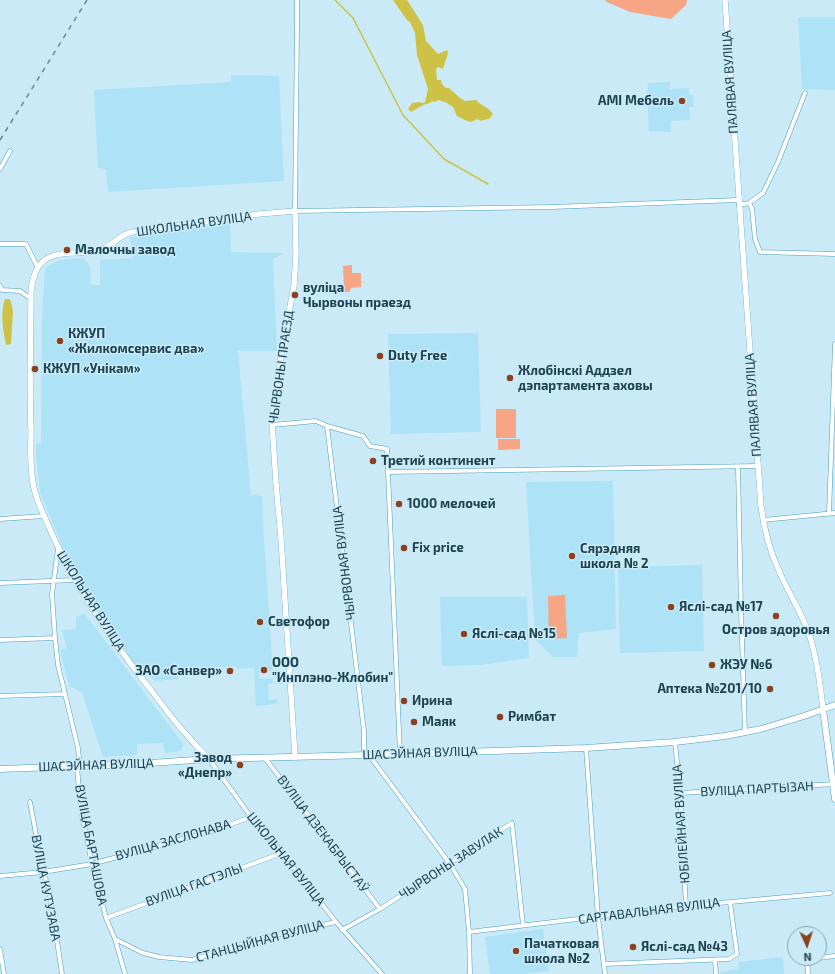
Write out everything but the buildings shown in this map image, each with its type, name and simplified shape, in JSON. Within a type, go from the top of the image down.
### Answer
[{"type":"main road","name":"ШАСЭЙНАЯ ВУЛІЦА","points":[[0,769],[209,760],[586,748],[675,742],[745,732],[779,724],[835,705]]},
{"type":"main road","name":"ПАЛЯВАЯ ВУЛІЦА","points":[[823,710],[835,799]]},
{"type":"street","name":"ЧЫРВОНЫ ПРАЕЗД","points":[[295,757],[272,425],[283,343],[294,286],[296,254],[296,0]]},
{"type":"street","name":"ПАЛЯВАЯ ВУЛІЦА","points":[[725,0],[761,506],[768,540],[780,573],[808,633],[814,652],[823,710]]},
{"type":"street","points":[[295,211],[545,208],[739,202],[749,203],[763,193],[778,162],[805,93]]},
{"type":"street","points":[[0,169],[10,151]]},
{"type":"street","points":[[749,203],[752,208],[755,239],[760,252],[835,254]]},
{"type":"street","name":"ШКОЛЬНАЯ ВУЛІЦА","points":[[295,211],[260,214],[140,230],[125,234],[102,250],[54,255],[45,259],[38,268],[32,281],[30,408],[32,475],[35,491],[58,548],[75,580],[112,638],[176,724],[209,760],[251,817],[282,853],[342,930],[382,974]]},
{"type":"street","points":[[0,244],[26,244],[38,268]]},
{"type":"street","points":[[0,286],[2,290],[20,291],[31,299]]},
{"type":"street","points":[[829,514],[835,344]]},
{"type":"street","points":[[272,425],[316,421],[327,426],[363,436],[370,446],[387,449],[400,754]]},
{"type":"street","name":"ЧЫРВОНАЯ ВУЛІЦА","points":[[327,426],[366,755]]},
{"type":"street","points":[[738,466],[745,732]]},
{"type":"street","points":[[388,472],[758,466]]},
{"type":"street","points":[[763,520],[835,514]]},
{"type":"street","points":[[0,519],[44,516]]},
{"type":"street","name":"ВУЛІЦА БАРТАШОВА","points":[[58,548],[52,594],[54,638],[58,665],[78,748],[79,790],[82,815],[92,864],[106,918],[115,939],[125,974]]},
{"type":"street","points":[[0,583],[75,580]]},
{"type":"street","points":[[0,640],[54,638]]},
{"type":"street","points":[[0,696],[64,694]]},
{"type":"street","name":"ЮБІЛЕЙНАЯ ВУЛІЦА","points":[[675,742],[680,793],[686,906]]},
{"type":"street","points":[[586,748],[598,917],[605,974]]},
{"type":"street","points":[[366,755],[450,864],[465,889],[469,932],[470,974]]},
{"type":"street","name":"ВУЛІЦА ДЗЕКАБРЫСТАЎ","points":[[265,758],[380,909]]},
{"type":"street","name":"ВУЛІЦА ПАРТЫЗАН","points":[[680,793],[834,784]]},
{"type":"street","name":"ВУЛІЦА КУТУЗАВА","points":[[30,802],[43,872],[49,888],[62,974]]},
{"type":"street","name":"ВУЛІЦА ЗАСЛОНАВА","points":[[0,876],[43,872],[92,864],[215,830],[251,817]]},
{"type":"street","name":"ЧЫРВОНЫ ЗАВУЛАК","points":[[342,930],[380,909],[512,823],[523,925]]},
{"type":"street","name":"ВУЛІЦА ГАСТЭЛЫ","points":[[106,918],[282,853]]},
{"type":"street","name":"САРТАВАЛЬНАЯ ВУЛІЦА","points":[[469,932],[686,906],[830,893]]},
{"type":"street","points":[[604,964],[729,959],[737,954],[730,902]]},
{"type":"street","name":"СТАНЦЫЙНАЯ ВУЛІЦА","points":[[115,939],[143,953],[165,958],[192,960],[263,938],[336,922]]},
{"type":"street","points":[[0,949],[4,974]]},
{"type":"street","points":[[827,957],[834,956]]},
{"type":"street","points":[[715,960],[716,974]]},
{"type":"shaded area","points":[[393,0],[407,0],[423,25],[426,41],[438,54],[447,50],[448,53],[443,69],[438,67],[436,69],[437,80],[441,80],[442,84],[446,88],[449,88],[465,101],[476,100],[493,114],[489,119],[481,121],[477,119],[471,122],[467,121],[457,116],[453,107],[438,100],[423,105],[411,112],[408,109],[412,103],[425,102],[428,89],[417,55],[415,33],[410,22]]},
{"type":"shaded area","points":[[605,0],[687,0],[686,5],[671,19],[630,12]]},
{"type":"shaded area","points":[[798,17],[835,17],[835,90],[802,89]]},
{"type":"shaded area","points":[[231,75],[279,76],[284,181],[108,192],[106,169],[98,168],[94,90],[231,82]]},
{"type":"shaded area","points":[[670,82],[670,89],[689,88],[689,95],[693,95],[694,107],[689,107],[690,120],[671,121],[671,132],[649,131],[647,94],[648,83]]},
{"type":"shaded area","points":[[230,223],[231,252],[284,253],[273,259],[277,351],[238,351],[251,495],[262,496],[273,671],[259,672],[259,679],[273,678],[274,683],[268,684],[269,700],[277,699],[277,704],[256,706],[254,668],[237,669],[236,666],[178,671],[178,679],[155,681],[133,662],[115,633],[115,627],[109,628],[67,558],[40,492],[36,455],[36,443],[41,444],[42,321],[45,268],[58,261],[84,258],[90,266],[91,285],[100,285],[100,260],[133,258],[130,237]]},
{"type":"shaded area","points":[[352,265],[352,273],[361,273],[361,287],[351,288],[350,292],[344,292],[343,266]]},
{"type":"shaded area","points":[[5,299],[10,299],[13,311],[11,344],[6,345],[2,315]]},
{"type":"shaded area","points":[[478,333],[481,432],[391,434],[388,334]]},
{"type":"shaded area","points":[[496,409],[516,409],[516,438],[496,438]]},
{"type":"shaded area","points":[[498,439],[520,439],[520,449],[498,450]]},
{"type":"shaded area","name":"Сярэдняя школа № 2","points":[[613,481],[616,629],[579,633],[577,657],[553,657],[535,639],[526,482]]},
{"type":"shaded area","points":[[702,565],[704,651],[620,653],[618,567]]},
{"type":"shaded area","points":[[565,595],[567,638],[549,639],[548,596]]},
{"type":"shaded area","points":[[440,597],[527,597],[529,658],[481,665],[442,666]]},
{"type":"shaded area","points":[[85,614],[183,744],[181,751],[165,753],[163,743],[137,744],[137,755],[103,757],[82,692],[69,686],[60,650],[67,648],[62,630],[76,629],[76,617]]},
{"type":"shaded area","name":"Пачатковая школа №2","points":[[543,929],[549,971],[523,974],[490,974],[485,937]]},
{"type":"shaded area","points":[[783,957],[784,974],[721,974],[720,972],[739,969],[738,962]]},
{"type":"waterway","points":[[335,0],[353,18],[403,115],[444,159],[488,184]]},
{"type":"railway","points":[[0,140],[87,0]]},
{"type":"place","name":"AMI Мебель","points":[[682,101]]},
{"type":"place","name":"Малочны завод","points":[[67,250]]},
{"type":"place","name":"вуліца Чырвоны праезд","points":[[295,295]]},
{"type":"place","name":"КЖУП «Жилкомсервис два»","points":[[60,341]]},
{"type":"place","name":"Duty Free","points":[[380,356]]},
{"type":"place","name":"КЖУП «Унікам»","points":[[35,369]]},
{"type":"place","name":"Жлобінскі Аддзел дэпартамента аховы","points":[[510,378]]},
{"type":"place","name":"Третий континент","points":[[373,461]]},
{"type":"place","name":"1000 мелочей","points":[[399,504]]},
{"type":"place","name":"Fix price","points":[[404,548]]},
{"type":"place","name":"Сярэдняя школа № 2","points":[[572,556]]},
{"type":"place","name":"Яслі-сад №17","points":[[671,607]]},
{"type":"place","name":"Остров здоровья","points":[[776,616]]},
{"type":"place","name":"Светофор","points":[[260,622]]},
{"type":"place","name":"Яслі-сад №15","points":[[464,634]]},
{"type":"place","name":"ЖЭУ №6","points":[[712,665]]},
{"type":"place","name":"ООО \"Инплэно-Жлобин\"","points":[[264,670]]},
{"type":"place","name":"ЗАО «Санвер»","points":[[230,671]]},
{"type":"place","name":"Аптека №201/10","points":[[770,689]]},
{"type":"place","name":"Ирина","points":[[404,701]]},
{"type":"place","name":"Римбат","points":[[500,717]]},
{"type":"place","name":"Маяк","points":[[414,722]]},
{"type":"place","name":"Завод «Днепр»","points":[[240,765]]},
{"type":"place","name":"Яслі-сад №43","points":[[633,947]]},
{"type":"place","name":"Пачатковая школа №2","points":[[516,951]]}]
